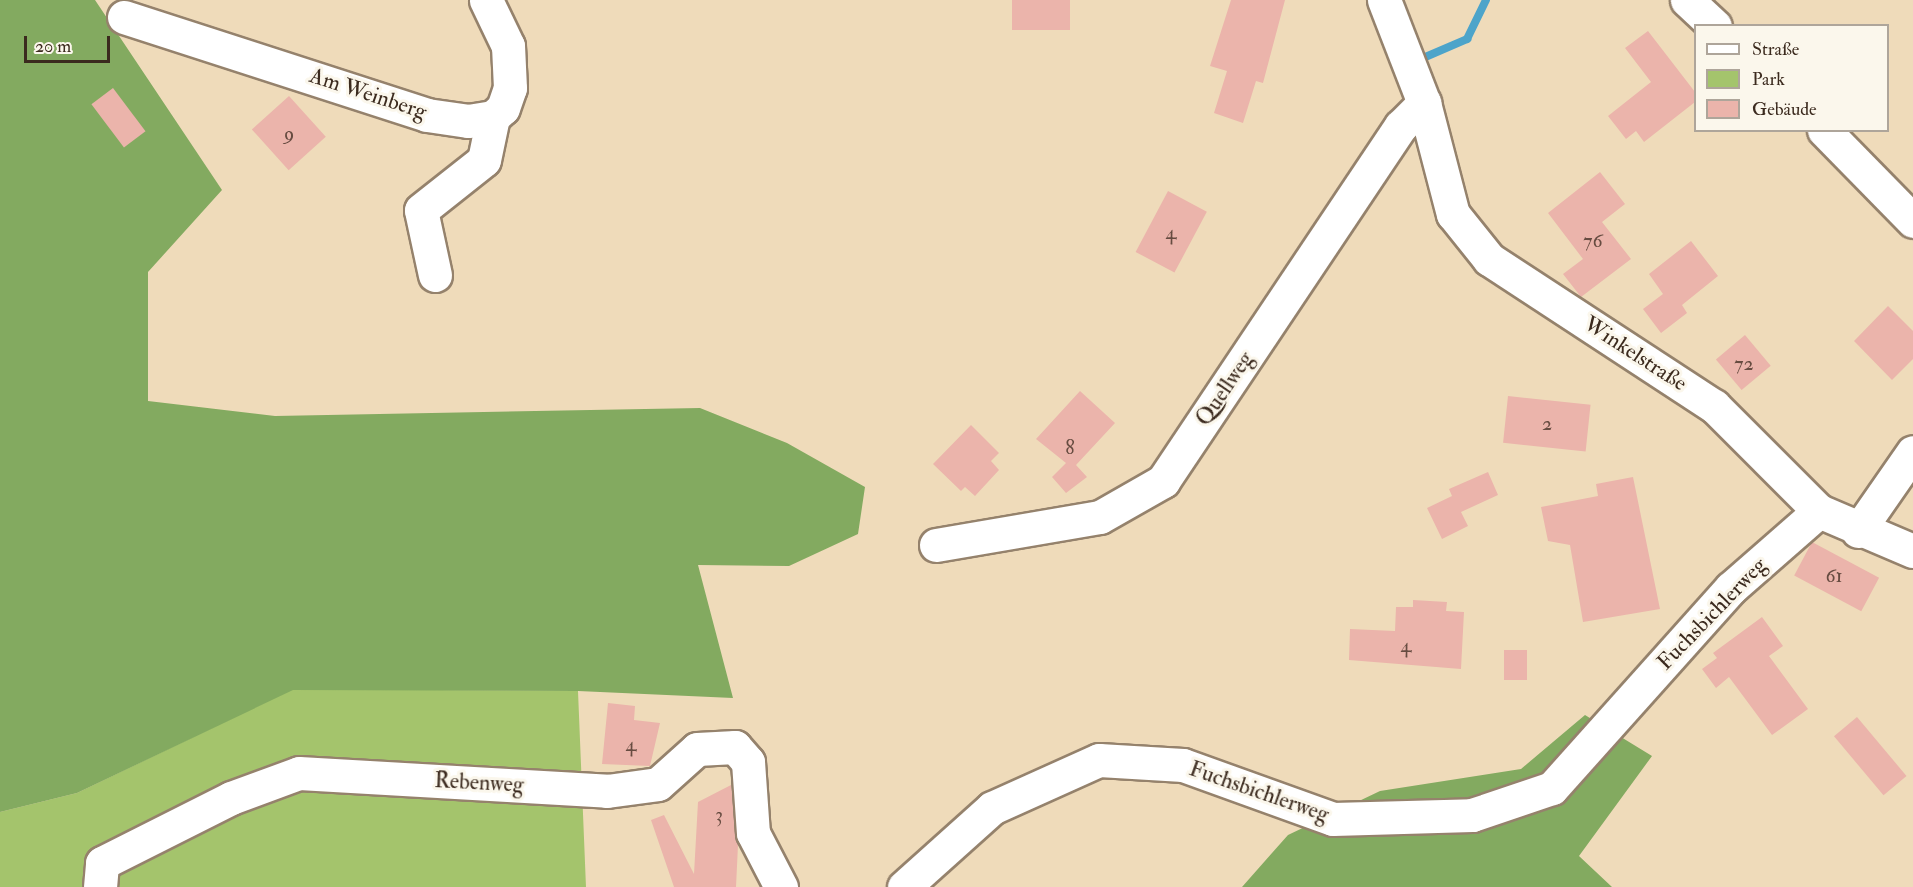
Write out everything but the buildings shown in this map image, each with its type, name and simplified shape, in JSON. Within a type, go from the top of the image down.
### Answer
[{"type":"street","points":[[435,275],[420,210],[484,160],[493,117],[503,108],[510,88],[508,46],[486,0]]},
{"type":"street","name":"Winkelstraße","points":[[1384,0],[1424,104],[1453,214],[1489,259],[1714,406],[1819,510],[1858,531],[1913,551]]},
{"type":"street","points":[[1687,0],[1712,24]]},
{"type":"street","name":"Am Weinberg","points":[[124,17],[428,115],[468,121],[493,117]]},
{"type":"street","name":"Quellweg","points":[[936,545],[1100,517],[1162,481],[1401,126],[1424,104]]},
{"type":"street","points":[[1826,132],[1913,221]]},
{"type":"street","points":[[1858,531],[1913,452]]},
{"type":"street","name":"Fuchsbichlerweg","points":[[904,887],[992,808],[1099,760],[1183,765],[1333,819],[1472,815],[1552,788],[1731,588],[1819,510]]},
{"type":"street","name":"Rebenweg","points":[[100,887],[102,863],[231,798],[298,773],[607,791],[658,784],[697,749],[735,747],[748,762],[753,832],[781,887]]},
{"type":"green space","points":[[0,0],[95,0],[222,190],[148,272],[148,401],[275,416],[700,408],[787,443],[865,487],[858,534],[789,566],[698,565],[733,698],[578,691],[293,690],[77,793],[0,812]]},
{"type":"green space","points":[[293,689],[578,691],[586,887],[0,887],[0,812],[77,793]]},
{"type":"green space","points":[[1585,715],[1652,756],[1579,856],[1612,887],[1242,887],[1288,835],[1380,791],[1521,769]]},
{"type":"waterway","points":[[1416,61],[1467,39],[1486,0]]}]
